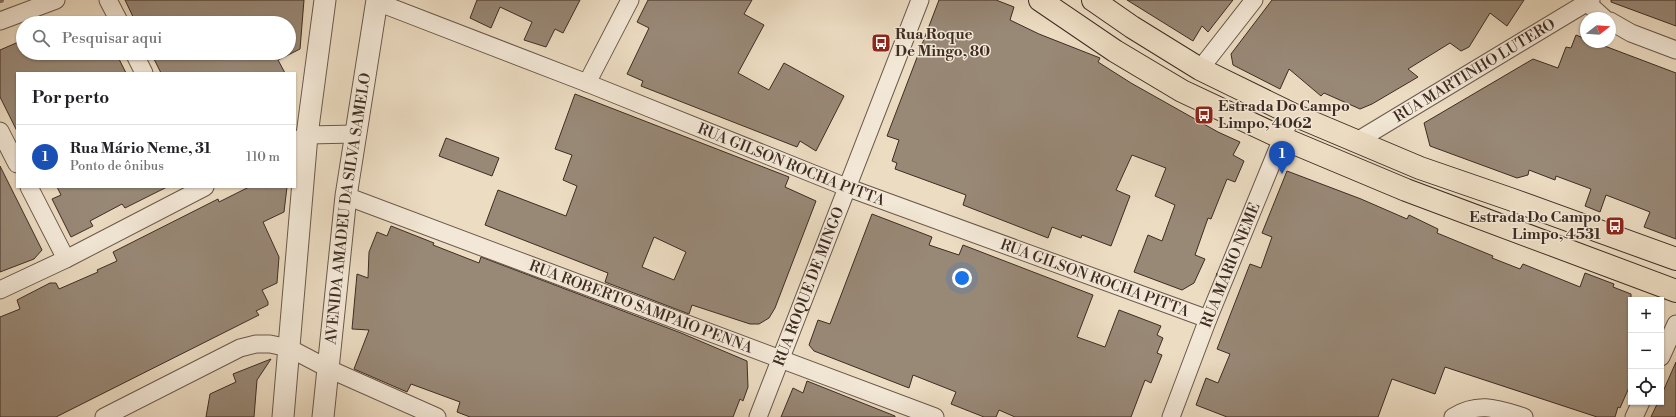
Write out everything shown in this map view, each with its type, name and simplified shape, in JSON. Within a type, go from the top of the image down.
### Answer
[{"type":"main road","points":[[1040,0],[1115,51],[1182,91],[1282,138],[1406,190],[1676,291]]},
{"type":"main road","points":[[1093,0],[1132,28],[1200,69],[1292,114],[1357,140],[1420,168],[1676,259]]},
{"type":"street","points":[[0,22],[56,0]]},
{"type":"street","points":[[108,0],[116,16]]},
{"type":"street","points":[[283,417],[289,348],[301,138],[325,0]]},
{"type":"street","points":[[588,83],[630,0]]},
{"type":"street","name":"RUA ROQUE DE MINGO","points":[[758,417],[779,359],[920,0]]},
{"type":"street","points":[[1200,69],[1254,0]]},
{"type":"street","name":"RUA GILSON ROCHA PITTA","points":[[377,1],[588,83],[846,187],[1208,319]]},
{"type":"street","name":"AVENIDA AMADEU DA SILVA SAMELO","points":[[323,417],[346,196],[377,1]]},
{"type":"street","points":[[1587,1],[1598,12]]},
{"type":"street","name":"RUA MARTINHO LUTERO","points":[[1357,140],[1587,1]]},
{"type":"street","points":[[1616,24],[1631,32],[1676,50]]},
{"type":"street","points":[[138,60],[144,72]]},
{"type":"street","name":"RUA MÁRIO NEME","points":[[1171,417],[1208,319],[1292,114]]},
{"type":"street","points":[[0,130],[16,162]]},
{"type":"street","points":[[301,138],[356,134]]},
{"type":"street","points":[[30,188],[66,258]]},
{"type":"street","points":[[0,290],[202,188]]},
{"type":"street","name":"RUA ROBERTO SAMPAIO PENNA","points":[[346,196],[935,417]]},
{"type":"street","points":[[1664,350],[1676,324]]},
{"type":"street","points":[[104,417],[129,411],[240,348],[256,344],[270,344],[289,348],[329,369],[437,417]]},
{"type":"street","points":[[1634,417],[1640,405]]},
{"type":"street","points":[[1453,417],[1475,408],[1493,407],[1524,417]]},
{"type":"building","points":[[125,0],[304,0],[300,49],[296,51],[296,16],[133,16]]},
{"type":"building","points":[[477,0],[580,0],[563,33],[555,29],[546,47],[524,40],[532,22],[500,7],[491,28],[470,18]]},
{"type":"building","points":[[648,0],[752,0],[744,14],[764,25],[738,73],[769,90],[784,63],[844,96],[816,151],[800,141],[797,147],[641,86],[643,81],[627,74],[649,28],[637,22]]},
{"type":"building","points":[[939,0],[996,0],[1014,7],[1010,20],[1039,34],[1100,58],[1098,62],[1131,83],[1218,132],[1240,142],[1233,155],[1244,161],[1235,182],[1227,179],[1211,219],[1208,218],[1195,255],[1205,259],[1194,283],[1182,290],[1134,272],[1148,235],[1162,241],[1175,205],[1155,196],[1166,168],[1132,155],[1116,190],[1130,196],[1111,246],[1082,235],[1081,238],[1052,227],[1048,238],[963,205],[966,195],[895,169],[897,163],[892,161],[899,140],[887,136]]},
{"type":"building","points":[[1127,0],[1233,0],[1208,32],[1202,26],[1193,41]]},
{"type":"building","points":[[1272,0],[1524,0],[1507,26],[1490,13],[1469,47],[1461,51],[1450,43],[1408,69],[1418,77],[1372,104],[1360,109],[1324,93],[1321,96],[1289,69],[1280,89],[1233,65],[1231,54]]},
{"type":"building","points":[[1611,0],[1676,0],[1676,26],[1611,2]]},
{"type":"building","points":[[1576,35],[1580,37],[1580,48],[1610,48],[1676,73],[1676,239],[1644,227],[1650,212],[1606,195],[1600,212],[1585,206],[1591,189],[1556,176],[1555,180],[1529,170],[1528,175],[1517,178],[1430,146],[1424,123],[1533,59],[1558,68],[1566,47],[1571,48]]},
{"type":"building","points":[[16,43],[16,60],[120,60],[126,72],[16,72],[16,129],[0,97],[0,50]]},
{"type":"building","points":[[154,60],[278,60],[284,72],[160,72]]},
{"type":"building","points":[[575,94],[789,177],[785,187],[816,201],[775,308],[769,318],[759,324],[750,324],[692,305],[689,314],[605,282],[608,273],[485,225],[498,190],[566,216],[577,186],[563,180],[572,155],[555,149]],"holes":[[[654,237],[686,252],[674,280],[642,267]]]},
{"type":"building","points":[[446,138],[499,158],[492,176],[439,156]]},
{"type":"building","points":[[0,166],[42,250],[34,259],[0,272]]},
{"type":"building","points":[[1287,171],[1361,199],[1407,219],[1409,215],[1438,229],[1437,233],[1520,269],[1523,264],[1580,287],[1585,273],[1614,284],[1613,287],[1631,294],[1631,297],[1628,297],[1628,390],[1620,408],[1618,407],[1615,417],[1597,417],[1445,367],[1435,394],[1392,379],[1378,417],[1227,417],[1196,405],[1206,378],[1218,383],[1230,354],[1217,349],[1250,264],[1261,268],[1272,237],[1262,233]]},
{"type":"building","points":[[58,188],[165,188],[125,208],[122,204],[90,221],[93,226],[71,237],[52,199],[61,195]]},
{"type":"building","points":[[247,188],[287,188],[284,212],[263,222],[279,257],[277,283],[262,290],[268,305],[256,311],[259,315],[56,417],[0,417],[0,317],[20,309],[17,300],[50,283],[56,283],[59,289],[98,272],[97,270],[117,261],[113,252],[218,199],[219,202]]},
{"type":"building","points":[[872,214],[932,237],[929,245],[959,255],[963,245],[1093,295],[1077,337],[1105,347],[1119,310],[1161,326],[1157,335],[1163,338],[1157,353],[1162,355],[1151,383],[1145,380],[1131,417],[1015,417],[999,410],[996,417],[984,417],[951,404],[956,392],[913,375],[909,388],[814,351],[809,345],[818,320],[830,324]]},
{"type":"building","points":[[391,226],[434,243],[433,245],[479,263],[481,257],[681,333],[747,361],[748,387],[743,401],[740,399],[733,417],[470,417],[457,412],[460,402],[411,384],[407,392],[354,369],[369,330],[352,329],[357,274],[368,278],[369,252],[377,232],[387,236]]},
{"type":"building","points":[[271,359],[257,380],[254,417],[206,417],[210,394],[236,382],[233,374]]},
{"type":"building","points":[[1676,362],[1676,417],[1651,417],[1657,405],[1664,405],[1664,389]]},
{"type":"building","points":[[807,381],[895,417],[781,417],[793,388],[803,393]]},
{"type":"place","name":"Rua Roque De Mingo, 80","points":[[881,43]]},
{"type":"place","name":"Estrada Do Campo Limpo, 4062","points":[[1204,115]]},
{"type":"place","name":"Rua Mário Neme, 31","points":[[1282,174]]},
{"type":"place","name":"Estrada Do Campo Limpo, 4531","points":[[1615,226]]}]
